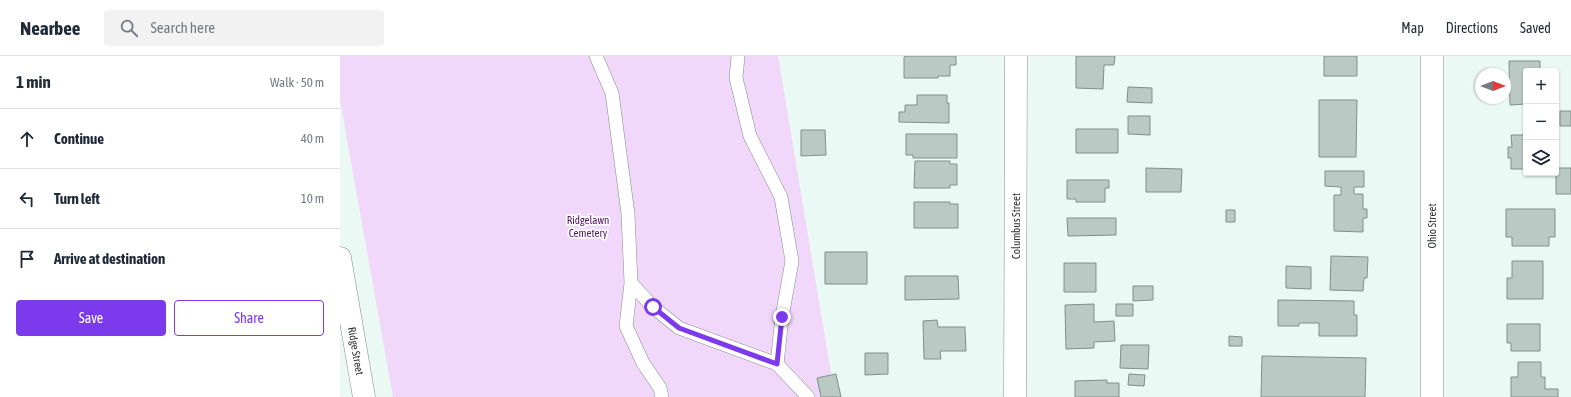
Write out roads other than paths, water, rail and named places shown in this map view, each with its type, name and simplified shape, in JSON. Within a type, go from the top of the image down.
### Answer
[{"type":"street","name":"Columbus Street","points":[[1015,397],[1016,56]]},
{"type":"street","name":"Ohio Street","points":[[1432,56],[1432,397]]},
{"type":"street","name":"Ridge Street","points":[[340,258],[364,397]]},
{"type":"lane","points":[[596,56],[612,93],[628,214],[631,283],[626,326],[642,363],[660,388],[662,397]]},
{"type":"lane","points":[[738,56],[736,78],[750,136],[781,197],[792,261],[782,317],[777,364]]},
{"type":"lane","points":[[631,283],[653,307],[679,328],[777,364],[808,397]]},
{"type":"park label","name":"Ridgelawn Cemetery","points":[[588,226]]}]
